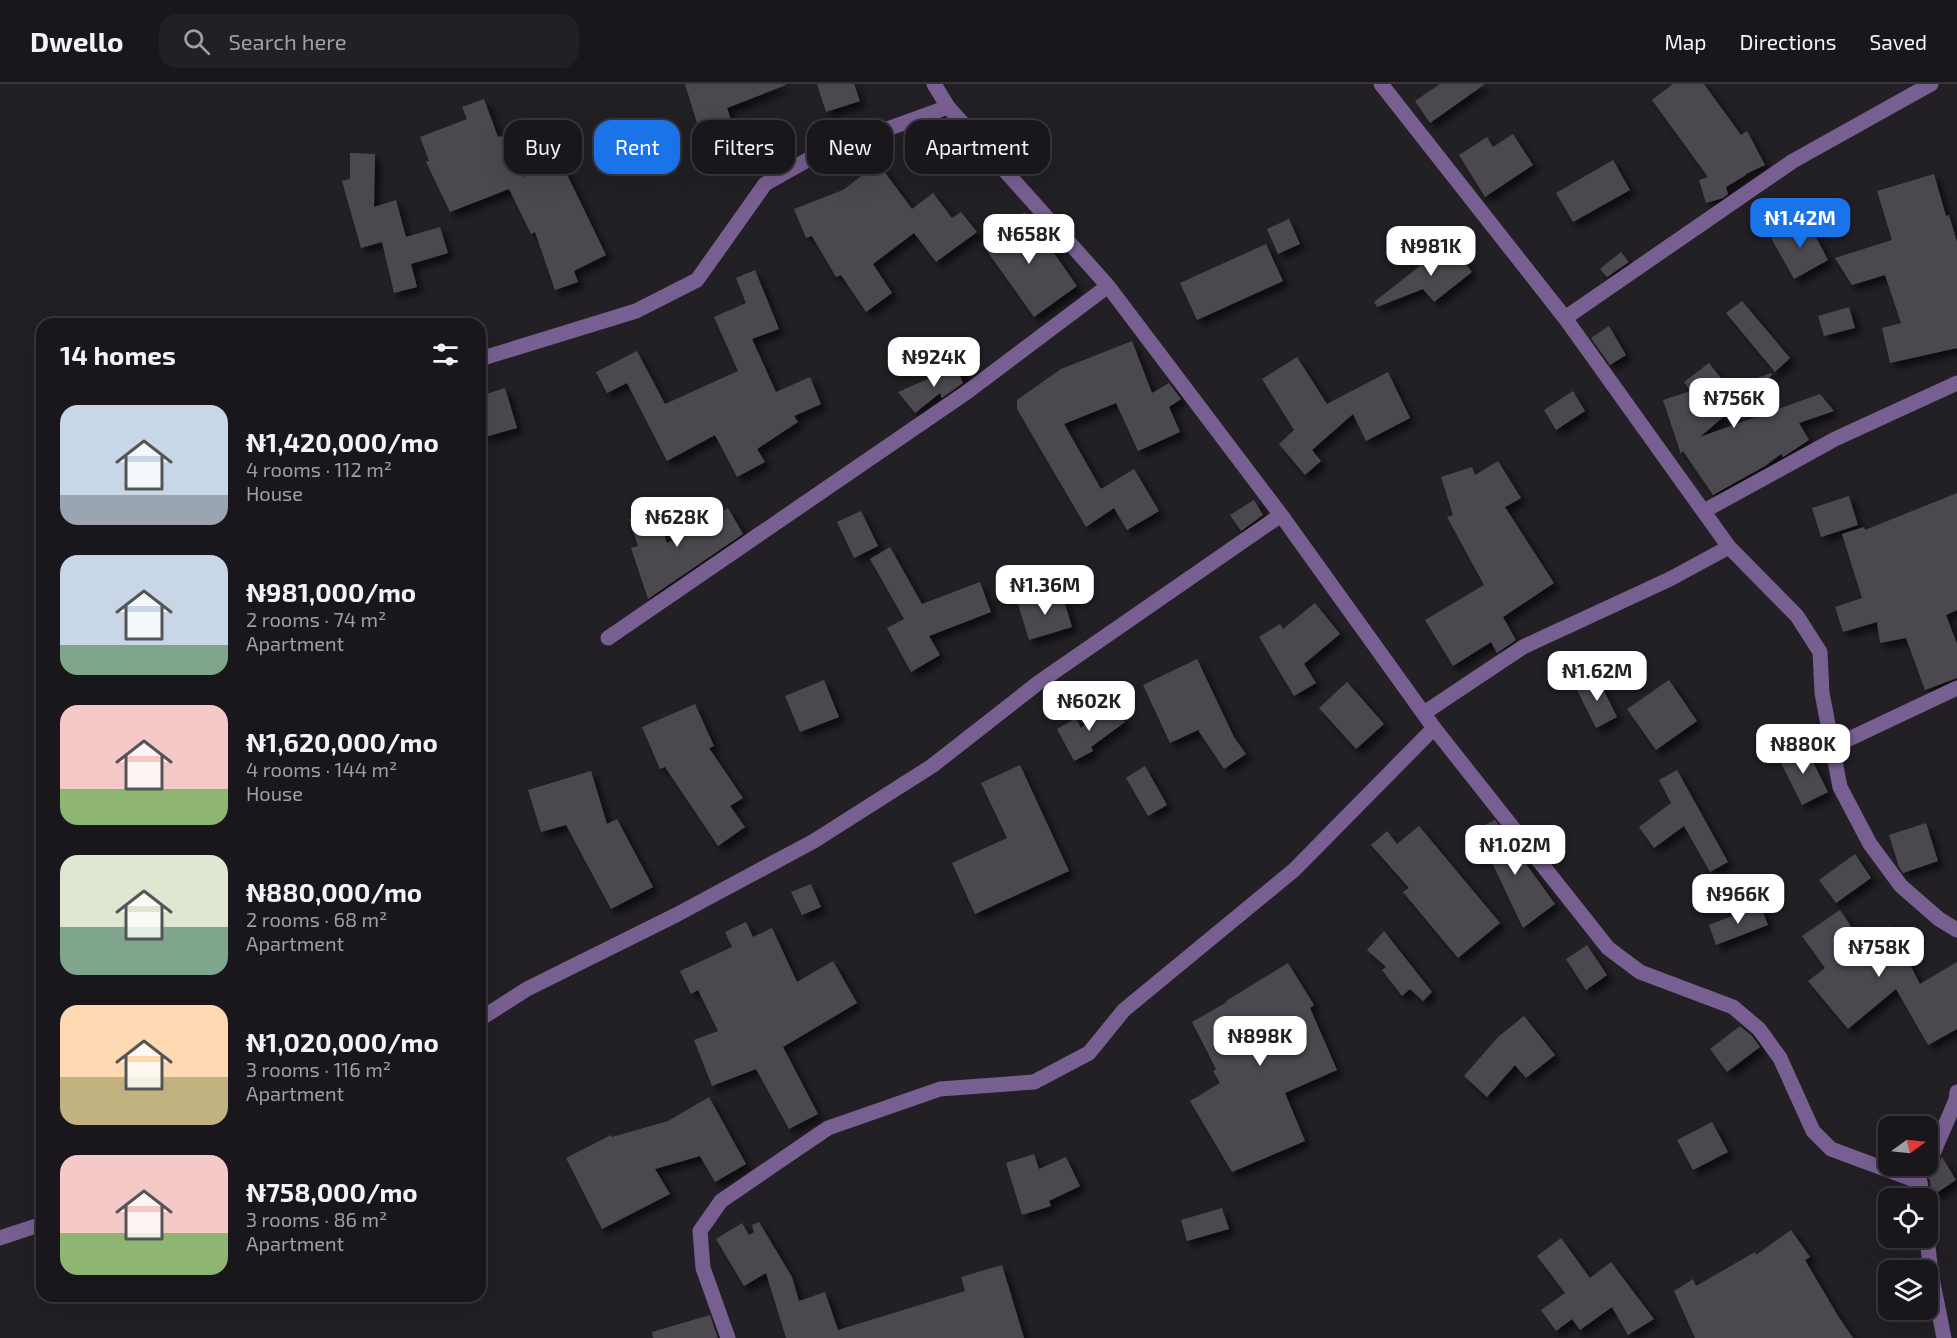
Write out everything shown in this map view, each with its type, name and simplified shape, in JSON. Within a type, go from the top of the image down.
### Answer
[{"type":"street","points":[[934,84],[948,106],[1108,286],[1281,515],[1434,728],[1608,948],[1640,972],[1733,1007],[1759,1029],[1780,1058],[1813,1131],[1831,1149],[1920,1182]]},
{"type":"street","points":[[1381,84],[1565,318],[1729,547],[1797,616],[1820,652],[1822,693],[1840,787],[1870,843],[1901,886],[1939,919],[1957,930]]},
{"type":"street","points":[[1565,318],[1793,161],[1931,84]]},
{"type":"street","points":[[486,357],[636,311],[697,280],[765,184],[818,154],[948,106]]},
{"type":"street","points":[[608,638],[967,392],[1108,286]]},
{"type":"street","points":[[1704,511],[1835,439],[1957,383]]},
{"type":"street","points":[[486,1015],[527,989],[676,915],[814,841],[932,766],[1038,683],[1281,515]]},
{"type":"street","points":[[1424,713],[1523,647],[1670,579],[1729,547]]},
{"type":"street","points":[[1832,747],[1957,688]]},
{"type":"street","points":[[728,1338],[703,1268],[700,1231],[721,1201],[828,1128],[940,1089],[1034,1083],[1089,1053],[1124,1010],[1294,870],[1434,728]]},
{"type":"street","points":[[1938,1141],[1956,1101],[1957,1092]]},
{"type":"street","points":[[1921,1188],[1922,1176]]},
{"type":"street","points":[[0,1238],[36,1226]]},
{"type":"street","points":[[1928,1248],[1944,1338]]},
{"type":"building","points":[[685,84],[786,84],[727,108],[731,120],[696,120]]},
{"type":"building","points":[[817,84],[854,84],[860,101],[826,112]]},
{"type":"building","points":[[1440,84],[1485,84],[1430,123],[1415,101]]},
{"type":"building","points":[[1673,84],[1704,84],[1741,135],[1747,131],[1765,165],[1726,187],[1728,194],[1723,198],[1706,203],[1699,180],[1708,177],[1652,100]]},
{"type":"building","points":[[484,99],[498,137],[504,136],[504,174],[523,174],[524,177],[530,174],[567,174],[606,255],[574,271],[578,282],[555,290],[535,232],[531,234],[509,189],[450,212],[426,162],[429,161],[420,137],[467,119],[462,107]]},
{"type":"building","points":[[1513,134],[1533,165],[1485,197],[1459,155],[1487,137],[1493,147]]},
{"type":"building","points":[[350,153],[375,154],[374,207],[396,200],[406,237],[440,227],[448,253],[411,264],[417,287],[394,293],[382,242],[361,248],[342,181],[350,179]]},
{"type":"building","points":[[1613,160],[1630,190],[1573,222],[1556,193]]},
{"type":"building","points":[[864,174],[886,174],[912,209],[933,193],[952,218],[961,212],[977,232],[936,262],[914,233],[873,264],[892,293],[866,312],[841,275],[836,277],[812,236],[806,238],[794,209],[843,190]]},
{"type":"building","points":[[1934,174],[1946,216],[1949,215],[1957,242],[1957,348],[1890,363],[1882,328],[1901,323],[1885,275],[1852,285],[1835,258],[1892,240],[1877,191]]},
{"type":"building","points":[[1025,212],[1077,286],[1034,317],[982,244]]},
{"type":"building","points":[[1806,218],[1828,260],[1794,279],[1771,238]]},
{"type":"building","points":[[1289,219],[1300,244],[1278,254],[1267,229]]},
{"type":"building","points":[[1449,243],[1472,272],[1434,302],[1423,289],[1377,307],[1374,302]]},
{"type":"building","points":[[1266,244],[1283,281],[1197,320],[1180,283]]},
{"type":"building","points":[[1621,252],[1629,262],[1607,277],[1600,269]]},
{"type":"building","points":[[755,270],[779,329],[752,339],[776,392],[810,377],[821,404],[794,416],[798,422],[757,449],[765,462],[737,477],[715,435],[667,461],[627,383],[607,393],[596,372],[637,351],[665,404],[738,371],[714,317],[746,303],[736,278]]},
{"type":"building","points":[[1742,301],[1790,358],[1775,372],[1726,313]]},
{"type":"building","points":[[1849,307],[1855,328],[1824,336],[1818,316]]},
{"type":"building","points":[[1609,326],[1626,355],[1610,365],[1591,338]]},
{"type":"building","points":[[1132,341],[1152,393],[1169,383],[1181,399],[1169,407],[1180,432],[1138,451],[1116,403],[1064,424],[1101,489],[1134,469],[1159,511],[1127,530],[1114,508],[1086,527],[1017,409],[1017,400],[1061,369]]},
{"type":"building","points":[[1297,357],[1327,404],[1388,372],[1410,418],[1366,441],[1353,414],[1312,450],[1321,461],[1305,475],[1279,444],[1294,430],[1262,379]]},
{"type":"building","points":[[967,362],[970,367],[960,376],[963,383],[942,398],[940,393],[915,413],[898,392]]},
{"type":"building","points":[[1709,363],[1729,388],[1771,373],[1772,375],[1700,437],[1820,394],[1834,411],[1799,423],[1809,440],[1783,457],[1781,454],[1765,466],[1713,495],[1683,451],[1681,454],[1663,400],[1691,391],[1684,382]]},
{"type":"building","points":[[505,388],[517,428],[486,437],[486,394]]},
{"type":"building","points":[[1573,391],[1585,411],[1556,430],[1544,410]]},
{"type":"building","points":[[1498,461],[1521,498],[1505,507],[1554,583],[1503,617],[1516,640],[1497,653],[1491,642],[1453,666],[1425,620],[1484,585],[1447,517],[1453,515],[1441,477],[1472,467],[1475,475]]},
{"type":"building","points":[[1957,493],[1957,610],[1946,615],[1957,644],[1957,678],[1925,690],[1906,638],[1880,643],[1877,622],[1843,632],[1835,607],[1862,598],[1842,534],[1864,527],[1865,530]]},
{"type":"building","points":[[1849,496],[1858,525],[1821,537],[1812,508]]},
{"type":"building","points":[[1254,500],[1263,515],[1241,531],[1230,515]]},
{"type":"building","points":[[728,508],[743,534],[648,599],[631,548],[638,546],[629,519],[648,512],[657,512],[667,543]]},
{"type":"building","points":[[861,511],[878,546],[854,558],[837,522]]},
{"type":"building","points":[[890,547],[922,604],[980,582],[991,612],[929,636],[940,655],[911,672],[887,628],[904,619],[870,559]]},
{"type":"building","points":[[1061,591],[1072,627],[1029,640],[1018,604]]},
{"type":"building","points":[[1315,603],[1340,634],[1304,664],[1316,683],[1294,696],[1259,637],[1280,624],[1283,629]]},
{"type":"building","points":[[1197,659],[1234,737],[1246,754],[1224,769],[1198,730],[1170,743],[1143,685]]},
{"type":"building","points":[[1597,677],[1617,717],[1596,728],[1576,688]]},
{"type":"building","points":[[824,680],[839,717],[800,732],[785,696]]},
{"type":"building","points":[[1669,680],[1697,721],[1656,750],[1627,709]]},
{"type":"building","points":[[1347,682],[1384,724],[1356,749],[1319,708]]},
{"type":"building","points":[[695,704],[714,746],[709,748],[743,798],[730,806],[745,827],[718,846],[665,767],[660,769],[642,727]]},
{"type":"building","points":[[1111,704],[1125,722],[1091,747],[1093,751],[1074,761],[1057,729],[1076,718],[1081,728]]},
{"type":"building","points":[[1805,746],[1828,792],[1802,805],[1779,759]]},
{"type":"building","points":[[1020,765],[1069,871],[975,914],[952,863],[1007,838],[981,783]]},
{"type":"building","points":[[1145,766],[1167,805],[1148,816],[1126,778]]},
{"type":"building","points":[[1677,770],[1728,862],[1710,872],[1684,826],[1654,848],[1639,827],[1671,803],[1659,780]]},
{"type":"building","points":[[591,771],[607,824],[617,819],[653,887],[611,909],[566,825],[541,832],[528,790]]},
{"type":"building","points":[[1495,820],[1518,864],[1524,861],[1555,904],[1523,928],[1476,829]]},
{"type":"building","points":[[1926,823],[1938,861],[1903,873],[1889,835]]},
{"type":"building","points":[[1419,826],[1500,923],[1458,958],[1403,892],[1409,888],[1371,845],[1387,831],[1397,844]]},
{"type":"building","points":[[1855,854],[1871,878],[1836,903],[1819,880]]},
{"type":"building","points":[[811,884],[821,907],[802,915],[791,892]]},
{"type":"building","points":[[1760,905],[1768,925],[1716,945],[1709,925]]},
{"type":"building","points":[[1840,910],[1861,941],[1890,926],[1920,984],[1957,962],[1957,1029],[1928,1045],[1896,989],[1848,1029],[1808,981],[1825,968],[1802,936]]},
{"type":"building","points":[[746,922],[753,937],[772,928],[797,982],[833,961],[857,1003],[783,1047],[818,1114],[789,1129],[756,1069],[712,1086],[694,1040],[718,1031],[698,990],[691,994],[680,971],[732,947],[725,932]]},
{"type":"building","points":[[1384,931],[1432,992],[1423,1001],[1410,989],[1402,996],[1382,970],[1386,967],[1367,950]]},
{"type":"building","points":[[1587,945],[1607,975],[1586,990],[1566,959]]},
{"type":"building","points":[[1288,963],[1314,1005],[1310,1008],[1337,1070],[1285,1093],[1305,1141],[1232,1172],[1190,1101],[1220,1083],[1213,1071],[1216,1069],[1192,1022]]},
{"type":"building","points":[[1524,1016],[1555,1055],[1526,1078],[1515,1065],[1487,1097],[1464,1076],[1498,1037]]},
{"type":"building","points":[[1740,1026],[1760,1047],[1727,1072],[1710,1049]]},
{"type":"building","points":[[709,1097],[746,1164],[715,1182],[700,1156],[655,1169],[670,1194],[602,1229],[566,1158],[611,1135],[612,1137],[668,1121]]},
{"type":"building","points":[[1712,1122],[1728,1152],[1693,1170],[1677,1140]]},
{"type":"building","points":[[1034,1154],[1039,1169],[1066,1157],[1080,1186],[1049,1201],[1051,1206],[1022,1215],[1006,1163]]},
{"type":"building","points":[[1942,1157],[1956,1180],[1938,1192],[1938,1188],[1931,1188],[1927,1176],[1938,1176],[1938,1164]]},
{"type":"building","points":[[1222,1208],[1229,1229],[1187,1241],[1181,1220]]},
{"type":"building","points":[[759,1222],[792,1277],[799,1301],[825,1292],[838,1330],[965,1291],[961,1277],[1002,1265],[1024,1338],[786,1338],[766,1273],[744,1286],[716,1239],[742,1223],[749,1235],[754,1232],[752,1225]]},
{"type":"building","points":[[1791,1230],[1810,1257],[1805,1260],[1853,1338],[1695,1338],[1674,1291],[1693,1279],[1696,1286],[1755,1252],[1756,1255]]},
{"type":"building","points":[[1561,1238],[1590,1278],[1611,1262],[1654,1319],[1628,1335],[1612,1307],[1580,1330],[1572,1319],[1556,1331],[1541,1310],[1565,1293],[1537,1256]]},
{"type":"building","points":[[710,1315],[718,1338],[653,1338],[652,1332]]}]
